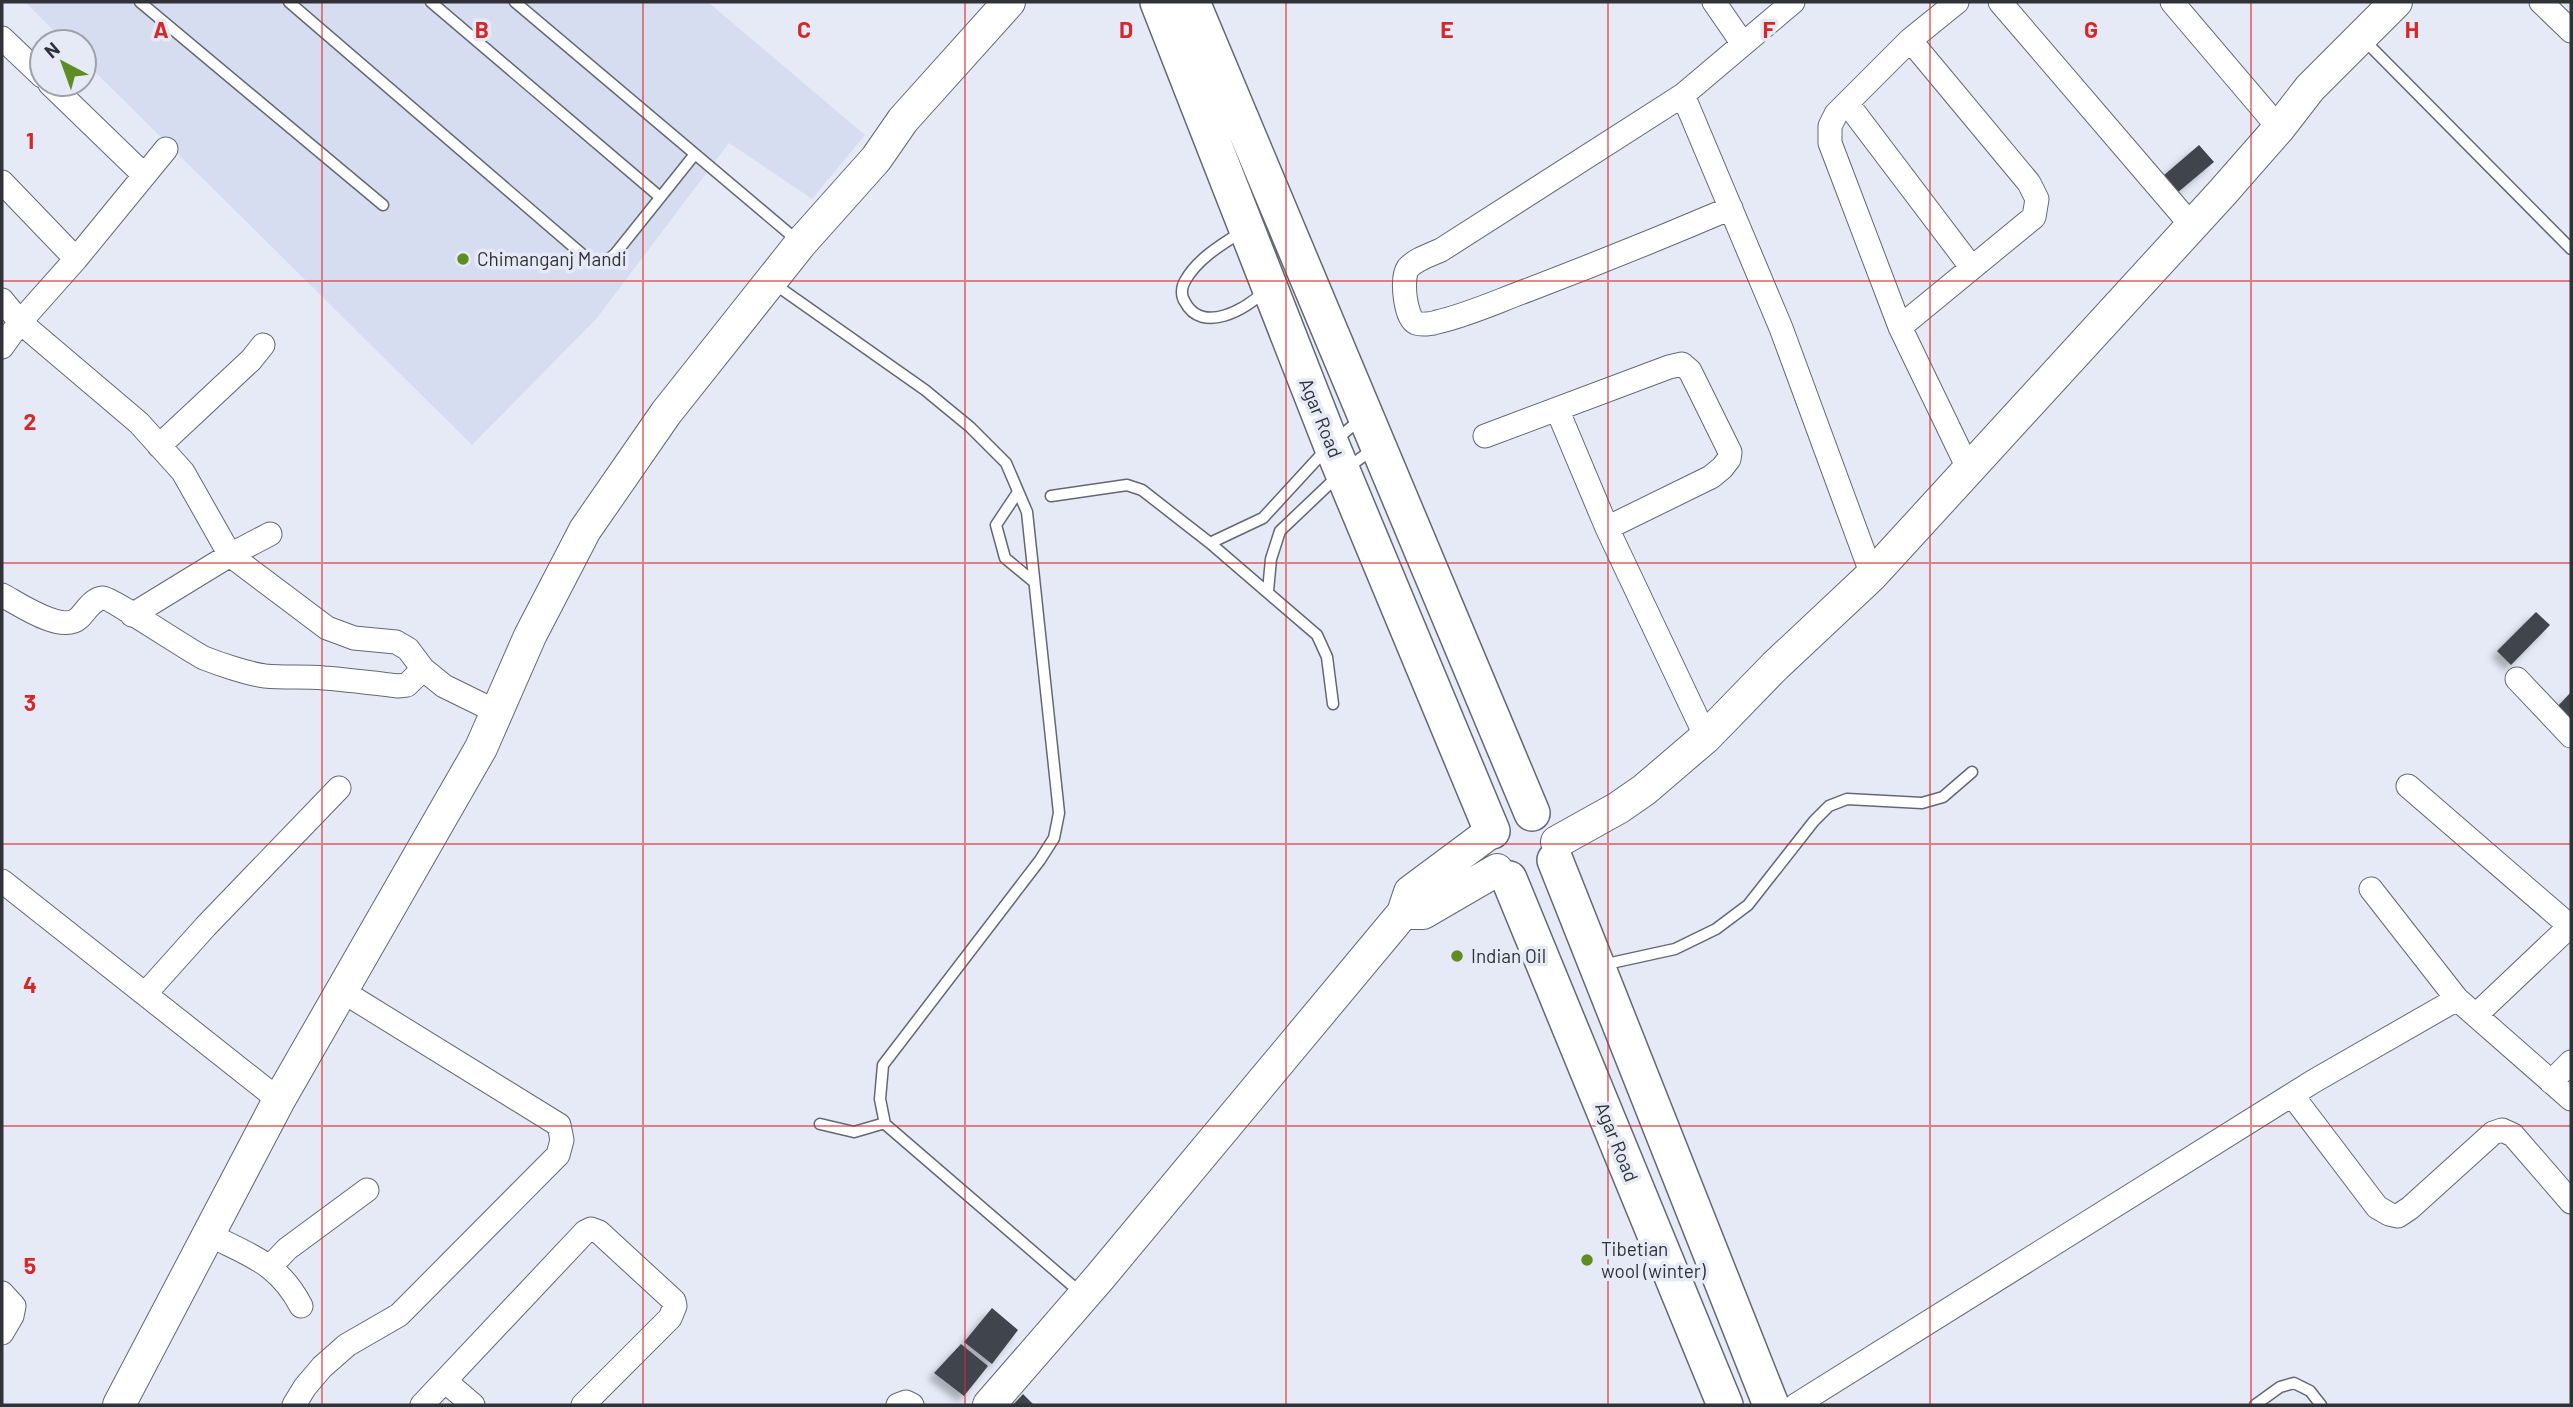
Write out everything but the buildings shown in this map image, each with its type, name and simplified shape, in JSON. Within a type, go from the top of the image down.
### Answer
[{"type":"main road","name":"Agar Road","points":[[1158,2],[1220,113],[1247,229],[1336,458],[1492,831],[1489,853],[1503,874],[1725,1405]]},
{"type":"main road","points":[[1192,2],[1220,113],[1370,431],[1532,813]]},
{"type":"main road","points":[[1492,831],[1509,815],[1520,812],[1532,813],[1551,826],[1556,851],[1596,966],[1771,1405]]},
{"type":"main road","points":[[1503,874],[1531,881],[1550,869],[1556,851]]},
{"type":"street","points":[[119,1405],[279,1100],[481,748],[530,636],[585,530],[666,414],[770,281],[876,159],[903,120],[1009,2]]},
{"type":"street","points":[[876,159],[915,129],[1031,2]]},
{"type":"street","points":[[1714,2],[1743,44]]},
{"type":"street","points":[[1731,208],[1614,257],[1435,323],[1417,323],[1412,319],[1404,293],[1404,278],[1408,269],[1418,261],[1488,221],[1683,95],[1793,2]]},
{"type":"street","points":[[1958,2],[1910,40],[1836,114],[1830,126],[1830,143],[1900,327],[1968,468]]},
{"type":"street","points":[[2000,2],[2192,226]]},
{"type":"street","points":[[2172,2],[2279,128]]},
{"type":"street","points":[[1556,851],[1644,790],[1706,737],[1775,666],[1872,575],[2192,226],[2279,128],[2310,88],[2396,2]]},
{"type":"street","points":[[2540,2],[2571,32]]},
{"type":"street","points":[[2,38],[28,63]]},
{"type":"street","points":[[1900,327],[2035,217],[2037,199],[2029,183],[1910,40]]},
{"type":"street","points":[[1683,95],[1781,328],[1872,575]]},
{"type":"street","points":[[64,98],[144,175]]},
{"type":"street","points":[[1847,103],[1972,268]]},
{"type":"street","points":[[2,347],[166,149]]},
{"type":"street","points":[[2,182],[76,258]]},
{"type":"street","points":[[2,300],[20,322],[139,423],[183,472],[230,555],[327,628],[354,638],[396,642],[408,649],[423,669],[444,686],[496,712]]},
{"type":"street","points":[[159,446],[251,360],[263,345]]},
{"type":"street","points":[[1485,436],[1669,367],[1682,365],[1696,380],[1730,452],[1729,458],[1711,477],[1607,528]]},
{"type":"street","points":[[1557,408],[1607,528],[1706,737]]},
{"type":"street","points":[[132,615],[230,555],[270,534]]},
{"type":"street","points":[[2,595],[51,620],[65,624],[78,619],[90,605],[103,598],[114,601],[132,615],[205,658],[263,676],[321,677],[398,686],[407,685],[423,669]]},
{"type":"street","points":[[2517,679],[2571,736]]},
{"type":"street","points":[[2408,786],[2571,926],[2476,1015]]},
{"type":"street","points":[[145,994],[206,926],[339,788]]},
{"type":"street","points":[[989,1405],[1404,913],[1410,892],[1492,831]]},
{"type":"street","points":[[1404,913],[1423,913],[1503,874]]},
{"type":"street","points":[[2,881],[279,1100]]},
{"type":"street","points":[[2371,889],[2457,999],[2571,1099]]},
{"type":"street","points":[[294,1405],[322,1367],[347,1345],[399,1315],[558,1154],[562,1140],[559,1125],[342,991]]},
{"type":"street","points":[[1796,1405],[2292,1095],[2457,999]]},
{"type":"street","points":[[2551,1082],[2571,1062]]},
{"type":"street","points":[[2292,1095],[2377,1207],[2389,1214],[2399,1216],[2410,1208],[2493,1133],[2502,1130],[2513,1135],[2571,1202]]},
{"type":"street","points":[[271,1266],[287,1249],[367,1190]]},
{"type":"street","points":[[422,1405],[585,1232],[591,1229],[609,1241],[674,1301],[675,1306],[670,1318],[583,1405]]},
{"type":"street","points":[[208,1234],[271,1266],[292,1288],[301,1306]]},
{"type":"street","points":[[2,1293],[14,1306],[12,1316],[2,1333]]},
{"type":"street","points":[[445,1381],[473,1405]]},
{"type":"street","points":[[898,1405],[906,1402],[912,1405]]},
{"type":"lane","points":[[140,2],[383,205]]},
{"type":"lane","points":[[289,2],[583,255],[594,261],[607,261],[615,254],[695,154]]},
{"type":"lane","points":[[431,2],[660,197]]},
{"type":"lane","points":[[515,2],[801,243]]},
{"type":"lane","points":[[2361,37],[2571,249]]},
{"type":"lane","points":[[1247,229],[1215,249],[1195,267],[1184,283],[1182,295],[1186,305],[1196,316],[1211,318],[1242,309],[1269,287]]},
{"type":"lane","points":[[770,281],[925,390],[970,427],[1006,463],[1027,512],[1059,813],[1054,838],[883,1065],[880,1099],[885,1123],[1084,1295]]},
{"type":"lane","points":[[1210,543],[1263,517],[1370,431]]},
{"type":"lane","points":[[1268,591],[1271,559],[1280,531],[1336,458],[1370,431]]},
{"type":"lane","points":[[1051,496],[1135,486],[1210,543],[1317,635],[1327,657],[1333,705]]},
{"type":"lane","points":[[1018,492],[996,525],[1005,558],[1034,582]]},
{"type":"lane","points":[[1263,517],[1268,525],[1280,531]]},
{"type":"lane","points":[[1596,966],[1675,949],[1716,929],[1748,905],[1814,821],[1829,806],[1847,799],[1922,803],[1943,797],[1972,772]]},
{"type":"lane","points":[[820,1124],[853,1132],[885,1123]]},
{"type":"lane","points":[[2255,1405],[2280,1387],[2294,1383],[2310,1391],[2321,1405]]},
{"type":"shaded area","name":"Chimanganj Mandi","points":[[25,2],[708,2],[865,135],[812,199],[729,143],[597,318],[472,445],[98,75],[98,28],[51,28]]},
{"type":"place","name":"Chimanganj Mandi","points":[[463,259]]},
{"type":"place","name":"Indian Oil","points":[[1457,956]]},
{"type":"place","name":"Tibetian wool (winter)","points":[[1587,1260]]}]
